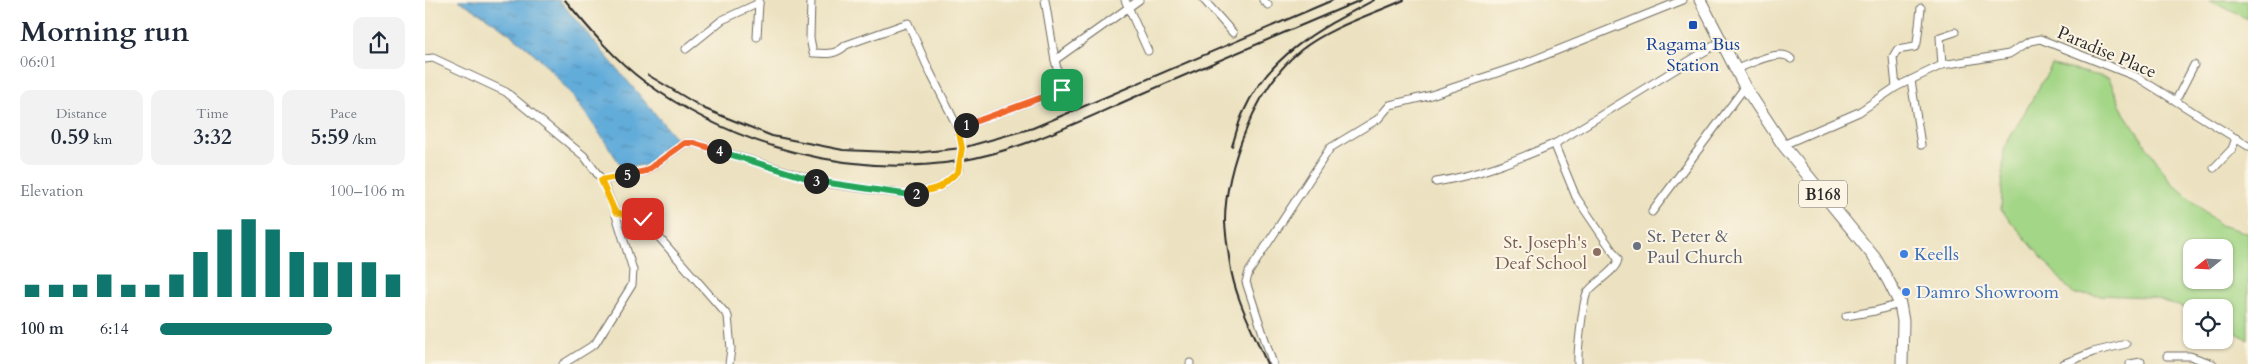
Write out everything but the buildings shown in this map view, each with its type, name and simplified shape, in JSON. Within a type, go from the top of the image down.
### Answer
[{"type":"main road","name":"B168","points":[[1692,0],[1699,17],[1718,37]]},
{"type":"main road","name":"B168","points":[[1700,0],[1735,70],[1783,145],[1875,258],[1900,304],[1903,321],[1903,364]]},
{"type":"main road","name":"B168","points":[[1708,0],[1713,12],[1718,37]]},
{"type":"street","points":[[601,180],[646,171],[685,143],[694,143],[825,183],[910,195],[940,187],[958,172],[962,148],[958,128],[928,68],[908,22],[846,45],[839,51],[831,54],[813,53],[810,38],[811,0]]},
{"type":"street","points":[[958,128],[1062,90],[1045,0]]},
{"type":"street","points":[[1055,60],[1127,3],[1139,0]]},
{"type":"street","points":[[1204,0],[1233,33]]},
{"type":"street","points":[[1273,364],[1245,282],[1249,272],[1284,216],[1329,148],[1378,119],[1390,105],[1428,96],[1518,66],[1683,0]]},
{"type":"street","points":[[686,49],[722,20],[758,1],[757,37]]},
{"type":"street","points":[[1127,3],[1148,51]]},
{"type":"street","points":[[1896,87],[1893,57],[1897,50],[1915,46],[1921,8]]},
{"type":"street","points":[[1942,65],[1940,37],[1955,32]]},
{"type":"street","points":[[1435,182],[1466,177],[1497,168],[1556,143],[1718,37]]},
{"type":"street","name":"Paradise Place","points":[[1783,145],[1859,112],[1896,87],[1942,65],[2009,54],[2030,41],[2040,40],[2137,77],[2248,146]]},
{"type":"street","points":[[1735,70],[1779,54],[1788,56],[1791,59]]},
{"type":"street","points":[[425,59],[433,58],[506,92],[584,156],[601,180],[615,212],[633,270],[633,285],[595,344],[563,364]]},
{"type":"street","points":[[2176,100],[2193,65]]},
{"type":"street","points":[[1911,80],[1921,145]]},
{"type":"street","points":[[1652,212],[1745,87]]},
{"type":"street","points":[[2214,168],[2231,149],[2236,138]]},
{"type":"street","points":[[1556,143],[1556,148],[1576,197],[1618,259],[1616,267],[1603,277],[1587,294],[1577,364]]},
{"type":"street","points":[[615,212],[643,219],[728,316],[731,349],[729,364]]},
{"type":"street","points":[[1846,316],[1900,304]]},
{"type":"street","points":[[2063,364],[2093,352],[2126,344]]},
{"type":"street","points":[[2167,356],[2190,356],[2213,364]]},
{"type":"street","points":[[2130,364],[2141,362]]},
{"type":"green space","points":[[2208,0],[2248,0],[2248,19]]},
{"type":"green space","points":[[2052,65],[2109,78],[2124,113],[2171,182],[2220,225],[2248,233],[2248,340],[2233,331],[2233,299],[2183,299],[2183,307],[2151,297],[2073,294],[2001,210],[2004,148]]},
{"type":"water","points":[[458,0],[559,0],[679,142],[648,165],[622,167],[576,100],[544,63],[503,28]]},
{"type":"railway","points":[[565,0],[623,64],[645,82],[680,105],[717,124],[755,140],[794,152],[835,161],[876,165],[918,165],[959,161],[1028,143],[1361,0]]},
{"type":"railway","points":[[648,75],[705,109],[772,136],[843,150],[915,153],[962,148],[1033,128],[1333,0]]},
{"type":"railway","points":[[1232,146],[1241,117],[1254,93],[1281,59],[1316,33],[1374,0]]},
{"type":"railway","points":[[1267,364],[1240,303],[1232,277],[1225,223],[1226,201],[1237,153],[1258,105],[1271,84],[1285,65],[1301,50],[1338,28],[1404,0]]},
{"type":"place","name":"Ragama Bus Station","points":[[1693,25]]},
{"type":"place","name":"St. Peter & Paul Church","points":[[1637,246]]},
{"type":"place","name":"St. Joseph's Deaf School","points":[[1597,252]]},
{"type":"place","name":"Keells","points":[[1904,254]]},
{"type":"place","name":"Damro Showroom","points":[[1906,292]]},
{"type":"route","points":[[643,219],[615,212],[601,180],[646,171],[685,143],[694,143],[825,183],[910,195],[940,187],[958,172],[962,148],[958,128],[1062,90]]}]
